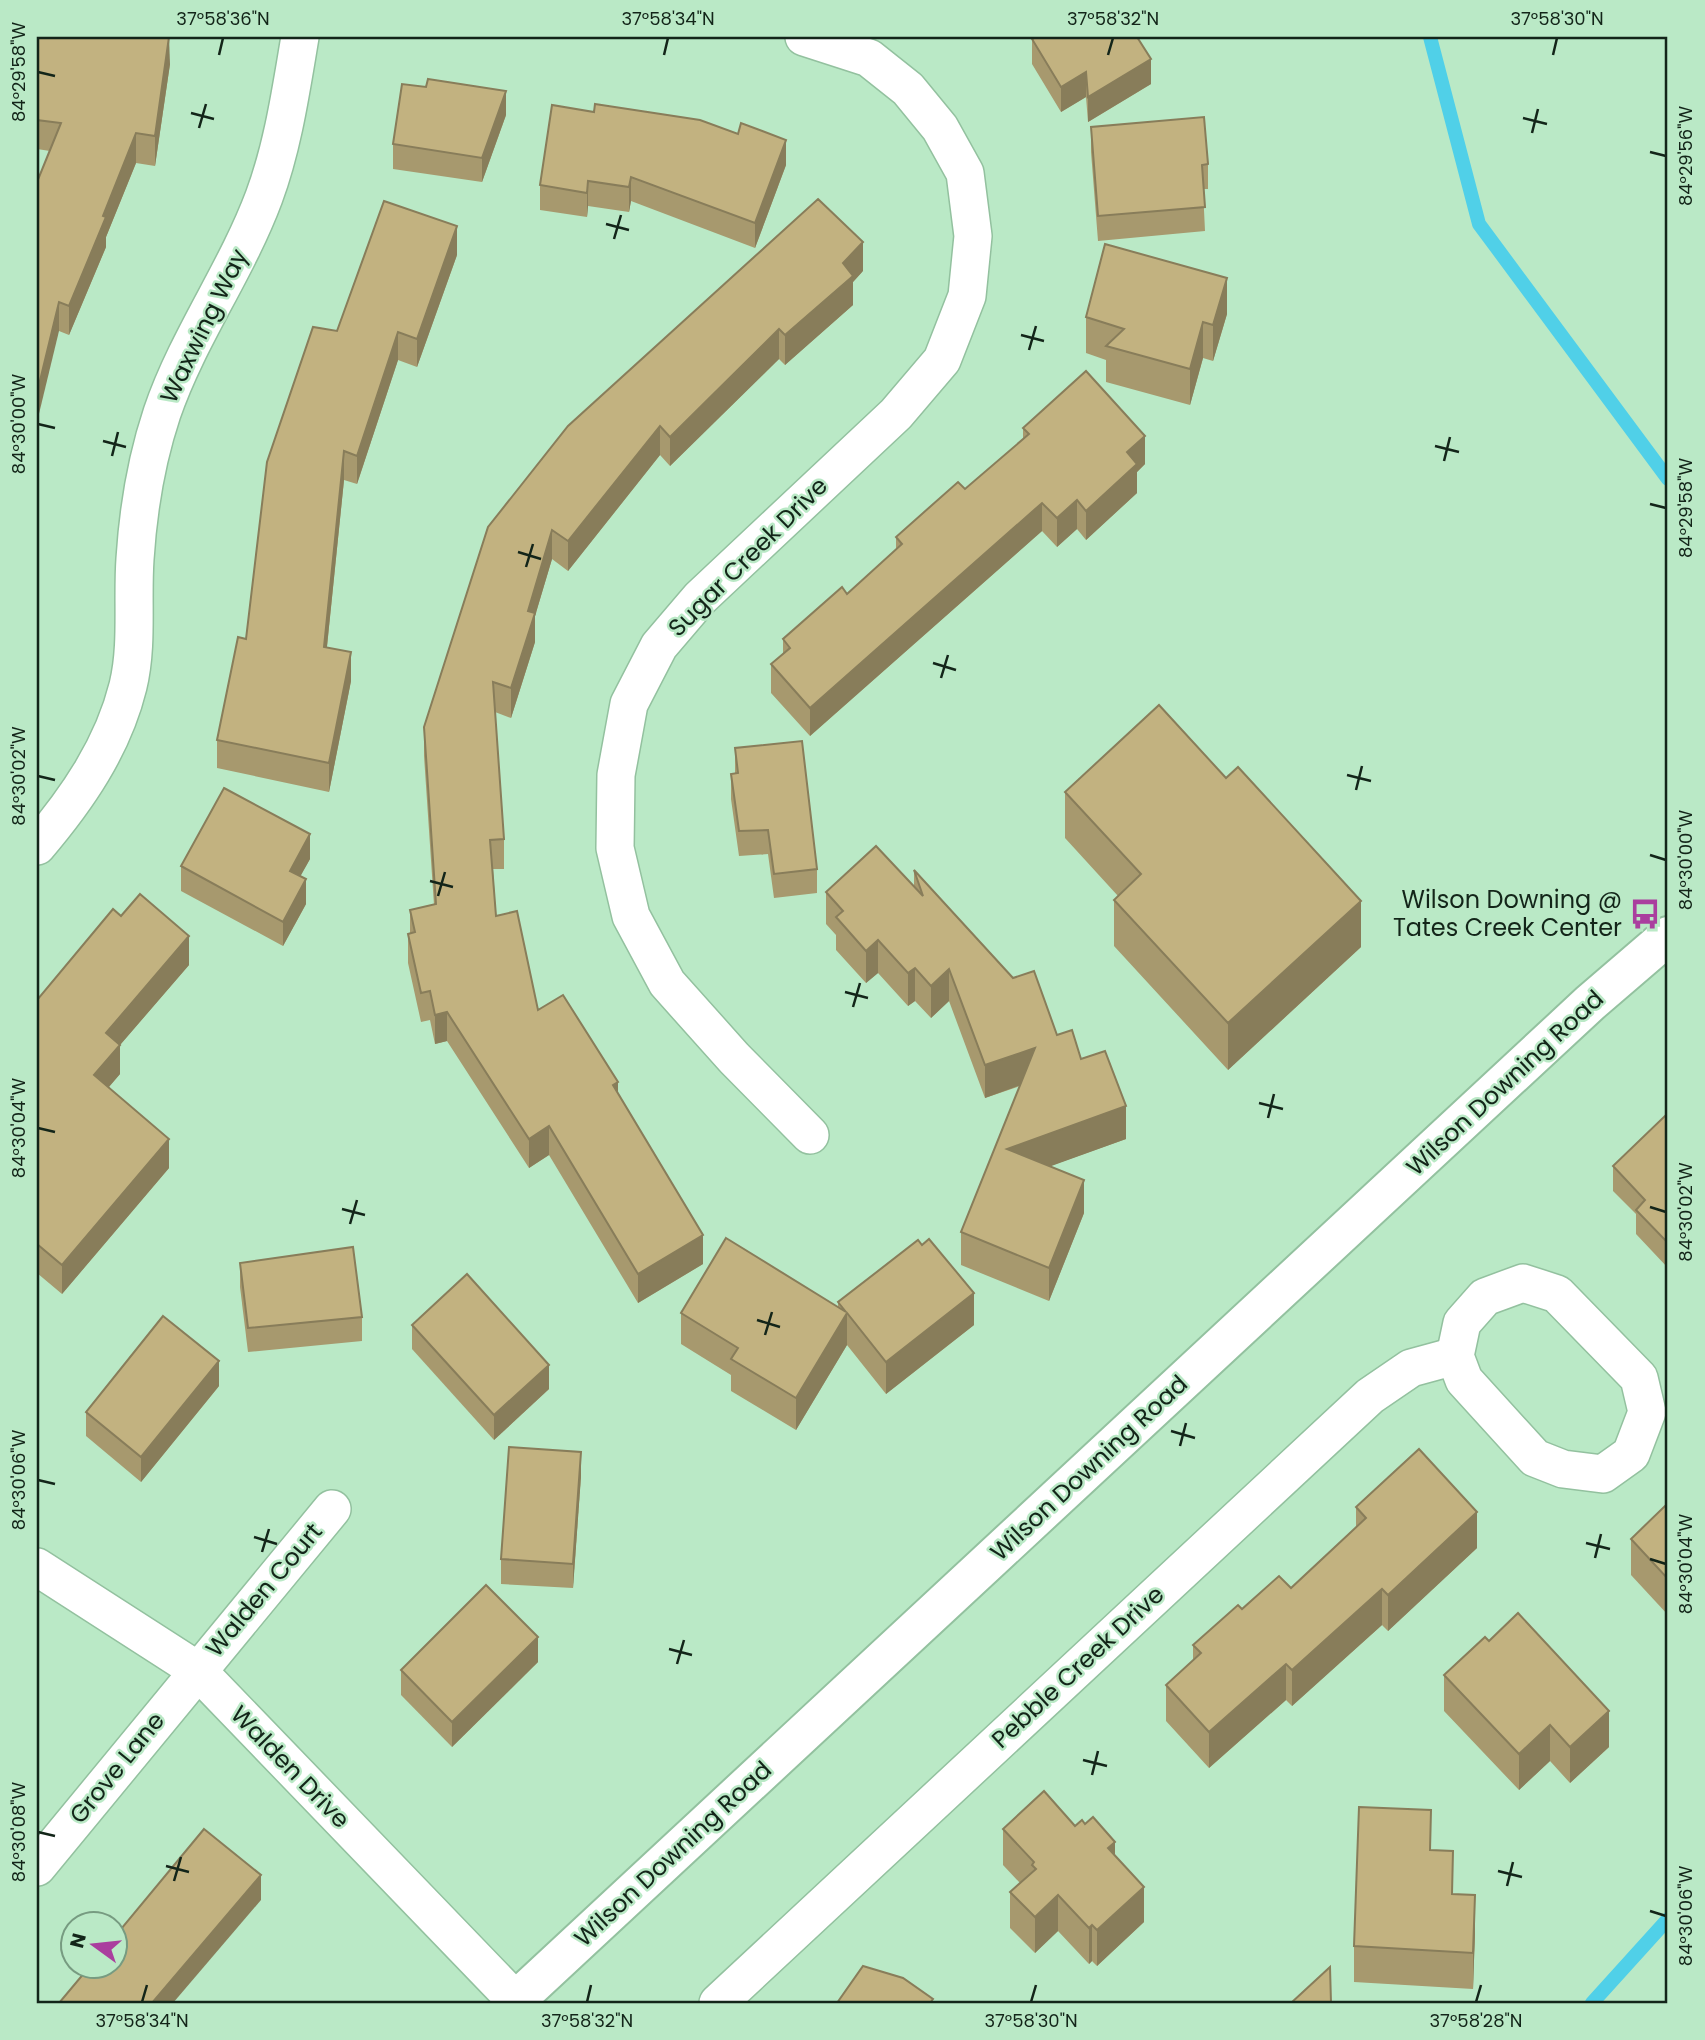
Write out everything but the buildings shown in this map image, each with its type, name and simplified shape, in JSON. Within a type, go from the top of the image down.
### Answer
[{"type":"street","name":"Waxwing Way","points":[[37,846],[72,805],[105,748],[128,685],[134,621],[135,558],[145,490],[162,414],[187,352],[223,288],[264,196],[286,116],[300,37]]},
{"type":"street","name":"Sugar Creek Drive","points":[[804,37],[869,58],[908,89],[940,128],[965,173],[973,236],[967,296],[942,360],[896,414],[700,598],[659,646],[629,704],[615,775],[615,848],[631,916],[667,983],[734,1058],[810,1135]]},
{"type":"street","name":"Wilson Downing Road","points":[[515,2002],[1590,1003],[1668,936]]},
{"type":"street","points":[[1523,1283],[1557,1294],[1639,1378],[1647,1412],[1631,1454],[1604,1474],[1563,1469],[1535,1458],[1464,1380],[1455,1356],[1462,1324],[1485,1297],[1523,1283]]},
{"type":"street","name":"Pebble Creek Drive","points":[[718,2003],[1370,1396],[1411,1368],[1455,1356]]},
{"type":"street","name":"Walden Court","points":[[197,1670],[332,1509]]},
{"type":"street","name":"Walden Drive","points":[[37,1567],[197,1670],[515,2002]]},
{"type":"street","name":"Grove Lane","points":[[37,1867],[197,1670]]},
{"type":"waterway","points":[[1430,37],[1479,224],[1668,479]]},
{"type":"waterway","points":[[1592,2003],[1668,1919]]},
{"type":"place","name":"Wilson Downing @ Tates Creek Center","points":[[1645,914]]}]
